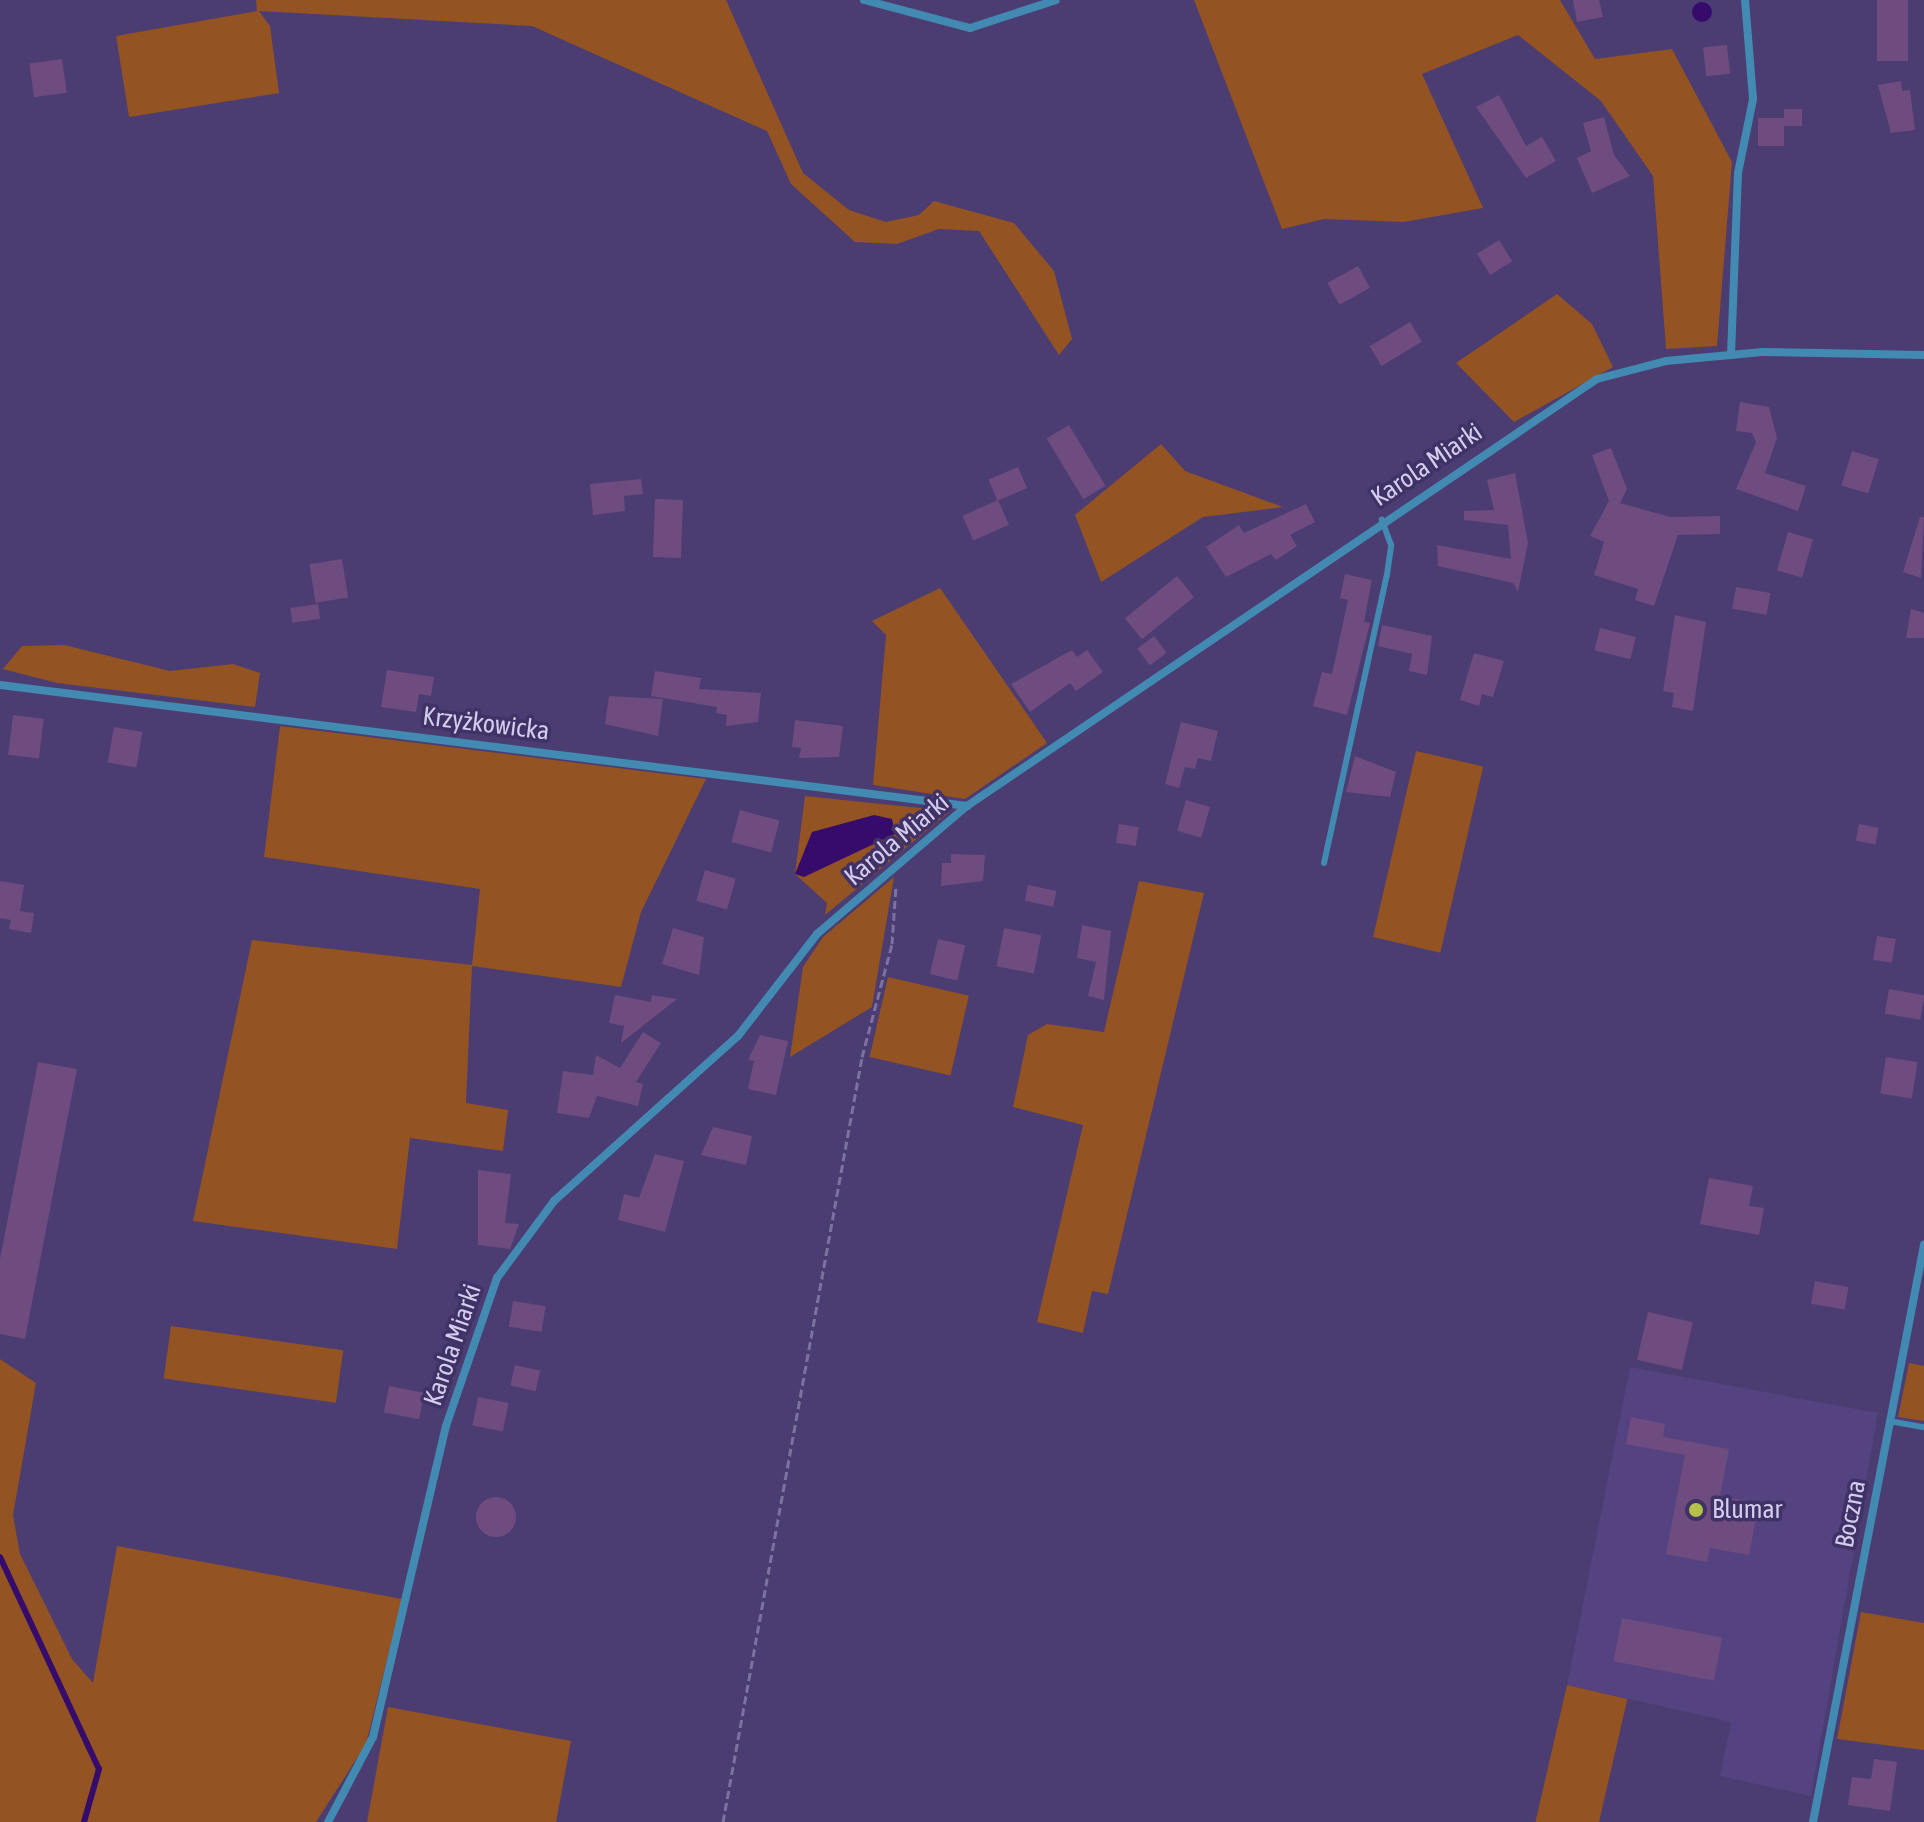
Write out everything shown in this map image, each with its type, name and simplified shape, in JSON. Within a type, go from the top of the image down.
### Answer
[{"type":"street","points":[[864,0],[970,28],[1056,0]]},
{"type":"street","points":[[1731,355],[1738,173],[1753,99],[1745,0]]},
{"type":"street","name":"Karola Miarki","points":[[328,1822],[373,1737],[446,1426],[497,1278],[554,1201],[703,1073],[817,934],[967,806],[1382,520],[1597,379],[1731,355],[1924,355]]},
{"type":"street","name":"Krzyżkowicka","points":[[0,685],[967,806]]},
{"type":"street","name":"Boczna","points":[[1813,1822],[1924,1245]]},
{"type":"lane","points":[[1324,863],[1387,575],[1391,545],[1382,520]]},
{"type":"lane","points":[[1889,1421],[1924,1427]]},
{"type":"path","points":[[723,1822],[862,1057],[892,944],[898,865]]},
{"type":"shaded area","points":[[256,0],[726,0],[803,173],[849,210],[886,222],[919,215],[934,201],[1014,223],[1054,271],[1072,339],[1059,355],[979,231],[939,229],[897,244],[855,242],[791,184],[767,131],[532,26],[259,11],[270,26],[279,93],[129,117],[116,36],[257,11]]},
{"type":"shaded area","points":[[1194,0],[1560,0],[1595,59],[1672,49],[1732,162],[1717,346],[1666,349],[1653,176],[1601,101],[1518,35],[1422,74],[1483,208],[1404,222],[1324,219],[1282,229]]},
{"type":"shaded area","points":[[1702,2],[1709,5],[1712,12],[1709,19],[1702,22],[1695,19],[1692,12],[1695,5]]},
{"type":"shaded area","points":[[1557,294],[1592,324],[1613,367],[1514,422],[1456,363]]},
{"type":"shaded area","points":[[1161,444],[1185,471],[1283,507],[1203,517],[1101,582],[1075,515]]},
{"type":"shaded area","points":[[940,588],[1047,743],[965,799],[873,785],[886,635],[872,621]]},
{"type":"shaded area","points":[[64,645],[170,671],[233,664],[260,673],[255,707],[57,683],[3,669],[22,646]]},
{"type":"shaded area","points":[[280,726],[706,779],[641,912],[621,987],[472,966],[466,1103],[508,1110],[503,1151],[410,1138],[397,1249],[193,1221],[252,940],[472,965],[480,889],[264,857]]},
{"type":"shaded area","points":[[1416,751],[1483,767],[1440,953],[1373,937]]},
{"type":"shaded area","points":[[805,796],[950,811],[825,915],[827,903],[795,874]]},
{"type":"shaded area","points":[[874,815],[892,819],[895,834],[804,877],[795,874],[812,832]]},
{"type":"shaded area","points":[[894,877],[872,1007],[790,1057],[803,967],[823,937]]},
{"type":"shaded area","points":[[1139,881],[1204,893],[1108,1294],[1092,1291],[1083,1333],[1037,1322],[1083,1125],[1013,1107],[1028,1035],[1047,1024],[1104,1032]]},
{"type":"shaded area","points":[[888,977],[969,996],[950,1076],[870,1057]]},
{"type":"shaded area","points":[[171,1326],[343,1350],[336,1403],[164,1378]]},
{"type":"shaded area","points":[[0,1359],[36,1383],[13,1515],[20,1554],[72,1659],[93,1683],[117,1546],[402,1599],[366,1744],[316,1822],[0,1822]]},
{"type":"shaded area","points":[[1909,1363],[1924,1366],[1924,1421],[1898,1417]]},
{"type":"shaded area","points":[[1630,1367],[1878,1413],[1811,1796],[1720,1776],[1731,1722],[1567,1685]]},
{"type":"shaded area","points":[[1861,1612],[1924,1623],[1924,1750],[1837,1739]]},
{"type":"shaded area","points":[[1567,1685],[1627,1699],[1599,1822],[1536,1821]]},
{"type":"shaded area","points":[[388,1707],[571,1741],[556,1822],[367,1822]]},
{"type":"building","points":[[1573,0],[1599,0],[1603,17],[1577,22]]},
{"type":"building","points":[[1877,0],[1908,0],[1908,61],[1877,61]]},
{"type":"building","points":[[1727,45],[1730,74],[1706,76],[1703,48]]},
{"type":"building","points":[[62,59],[67,93],[34,97],[29,64]]},
{"type":"building","points":[[1901,81],[1902,91],[1910,90],[1915,130],[1891,133],[1878,85]]},
{"type":"building","points":[[1499,95],[1526,146],[1542,137],[1556,161],[1526,178],[1476,107]]},
{"type":"building","points":[[1784,109],[1802,109],[1802,126],[1784,126],[1784,146],[1758,146],[1758,118],[1784,118]]},
{"type":"building","points":[[1604,117],[1614,155],[1630,176],[1592,193],[1577,158],[1591,151],[1583,123]]},
{"type":"building","points":[[1499,240],[1512,261],[1490,275],[1477,254]]},
{"type":"building","points":[[1358,266],[1370,288],[1340,305],[1327,283]]},
{"type":"building","points":[[1410,322],[1422,342],[1382,366],[1370,346]]},
{"type":"building","points":[[1740,402],[1769,407],[1777,438],[1765,473],[1806,486],[1798,511],[1736,489],[1756,442],[1752,433],[1736,431]]},
{"type":"building","points":[[1069,425],[1106,486],[1083,499],[1047,438]]},
{"type":"building","points":[[1611,448],[1627,489],[1620,503],[1670,517],[1720,516],[1720,534],[1678,535],[1654,606],[1635,600],[1638,589],[1594,575],[1604,542],[1590,536],[1609,501],[1592,455]]},
{"type":"building","points":[[1852,451],[1879,459],[1868,494],[1841,485]]},
{"type":"building","points":[[1018,467],[1027,488],[998,501],[989,480]]},
{"type":"building","points":[[1515,473],[1528,543],[1518,592],[1513,583],[1438,566],[1437,545],[1511,559],[1508,525],[1464,520],[1464,511],[1494,510],[1487,480]]},
{"type":"building","points":[[641,479],[643,494],[624,496],[625,511],[593,515],[590,484]]},
{"type":"building","points":[[655,499],[683,500],[681,558],[653,557]]},
{"type":"building","points":[[998,500],[1009,525],[973,541],[962,516]]},
{"type":"building","points":[[1306,504],[1315,522],[1290,535],[1297,546],[1276,560],[1271,554],[1226,577],[1206,547],[1239,525],[1244,533]]},
{"type":"building","points":[[1920,517],[1924,517],[1921,578],[1903,572]]},
{"type":"building","points":[[1788,532],[1813,539],[1802,578],[1777,570]]},
{"type":"building","points":[[342,559],[348,598],[316,603],[309,564]]},
{"type":"building","points":[[1345,574],[1372,580],[1364,622],[1370,623],[1347,715],[1313,706],[1322,672],[1332,674],[1348,600],[1340,598]]},
{"type":"building","points":[[1177,576],[1194,597],[1142,639],[1125,618]]},
{"type":"building","points":[[1736,587],[1770,593],[1767,615],[1732,609]]},
{"type":"building","points":[[318,604],[320,619],[292,623],[290,608]]},
{"type":"building","points":[[1911,609],[1924,613],[1924,638],[1906,638]]},
{"type":"building","points":[[1675,615],[1706,622],[1693,711],[1672,707],[1674,693],[1663,691]]},
{"type":"building","points":[[1382,625],[1432,636],[1427,675],[1409,671],[1412,654],[1378,646]]},
{"type":"building","points":[[1600,628],[1636,637],[1630,659],[1594,650]]},
{"type":"building","points":[[1154,636],[1167,653],[1150,665],[1137,649]]},
{"type":"building","points":[[1072,650],[1077,657],[1087,650],[1103,672],[1076,691],[1070,683],[1030,712],[1011,684]]},
{"type":"building","points":[[1474,653],[1504,661],[1493,697],[1482,694],[1479,706],[1460,700]]},
{"type":"building","points":[[387,670],[434,677],[431,696],[419,694],[416,712],[381,707]]},
{"type":"building","points":[[655,671],[701,678],[699,689],[761,693],[758,722],[726,726],[727,715],[716,713],[717,707],[651,696]]},
{"type":"building","points":[[609,696],[663,699],[658,736],[605,724]]},
{"type":"building","points":[[13,715],[44,719],[39,758],[8,755]]},
{"type":"building","points":[[795,720],[843,726],[839,757],[799,758],[801,748],[792,747]]},
{"type":"building","points":[[1181,722],[1218,731],[1211,761],[1198,758],[1195,769],[1185,767],[1179,788],[1165,784]]},
{"type":"building","points":[[114,727],[143,732],[136,767],[108,762]]},
{"type":"building","points":[[1355,756],[1396,772],[1390,797],[1346,792]]},
{"type":"building","points":[[1186,800],[1210,807],[1201,838],[1177,831]]},
{"type":"building","points":[[740,810],[780,821],[771,852],[731,842]]},
{"type":"building","points":[[1119,824],[1139,827],[1136,846],[1116,843]]},
{"type":"building","points":[[1859,824],[1879,828],[1875,845],[1856,841]]},
{"type":"building","points":[[951,854],[985,855],[983,881],[941,886],[942,863],[951,863]]},
{"type":"building","points":[[705,870],[736,879],[727,910],[696,901]]},
{"type":"building","points":[[0,881],[24,885],[20,911],[34,913],[31,933],[9,929],[11,920],[0,918]]},
{"type":"building","points":[[1028,885],[1056,891],[1053,907],[1025,901]]},
{"type":"building","points":[[1082,925],[1111,931],[1104,1000],[1088,996],[1096,962],[1077,958]]},
{"type":"building","points":[[673,928],[704,937],[699,975],[662,964]]},
{"type":"building","points":[[1004,928],[1041,935],[1034,974],[997,966]]},
{"type":"building","points":[[1877,936],[1896,939],[1892,963],[1873,960]]},
{"type":"building","points":[[938,939],[965,945],[957,980],[930,974]]},
{"type":"building","points":[[1889,989],[1924,995],[1920,1020],[1885,1014]]},
{"type":"building","points":[[615,995],[651,1002],[652,995],[677,999],[621,1043],[624,1026],[609,1023]]},
{"type":"building","points":[[643,1032],[661,1043],[636,1082],[643,1084],[638,1106],[597,1096],[589,1118],[557,1113],[563,1071],[593,1075],[596,1055],[620,1068]]},
{"type":"building","points":[[760,1035],[788,1041],[776,1095],[748,1089],[754,1061],[748,1060]]},
{"type":"building","points":[[1886,1057],[1918,1062],[1912,1099],[1880,1094]]},
{"type":"building","points":[[38,1062],[77,1069],[25,1339],[0,1334],[0,1259]]},
{"type":"building","points":[[713,1127],[752,1136],[746,1165],[701,1155]]},
{"type":"building","points":[[655,1154],[684,1161],[665,1232],[618,1220],[624,1194],[639,1198]]},
{"type":"building","points":[[478,1170],[511,1174],[505,1223],[519,1224],[510,1249],[478,1245]]},
{"type":"building","points":[[1709,1178],[1753,1186],[1749,1206],[1764,1208],[1759,1235],[1700,1224]]},
{"type":"building","points":[[1815,1281],[1848,1287],[1844,1310],[1811,1304]]},
{"type":"building","points":[[513,1301],[546,1306],[542,1332],[509,1327]]},
{"type":"building","points":[[1648,1312],[1693,1322],[1682,1370],[1637,1360]]},
{"type":"building","points":[[515,1365],[540,1371],[536,1391],[510,1385]]},
{"type":"building","points":[[389,1386],[424,1393],[419,1419],[384,1413]]},
{"type":"building","points":[[478,1397],[508,1403],[503,1431],[472,1425]]},
{"type":"building","points":[[1631,1417],[1665,1424],[1663,1437],[1729,1449],[1720,1496],[1759,1503],[1749,1555],[1710,1548],[1707,1562],[1666,1554],[1685,1455],[1626,1444]]},
{"type":"building","points":[[496,1497],[510,1503],[516,1517],[510,1531],[496,1537],[482,1531],[476,1517],[482,1503]]},
{"type":"building","points":[[1622,1618],[1722,1637],[1714,1681],[1614,1661]]},
{"type":"building","points":[[1874,1759],[1897,1762],[1890,1811],[1848,1805],[1852,1777],[1871,1779]]},
{"type":"waterway","points":[[0,1557],[99,1769],[84,1822]]},
{"type":"place","name":"Blumar","points":[[1696,1510]]}]
